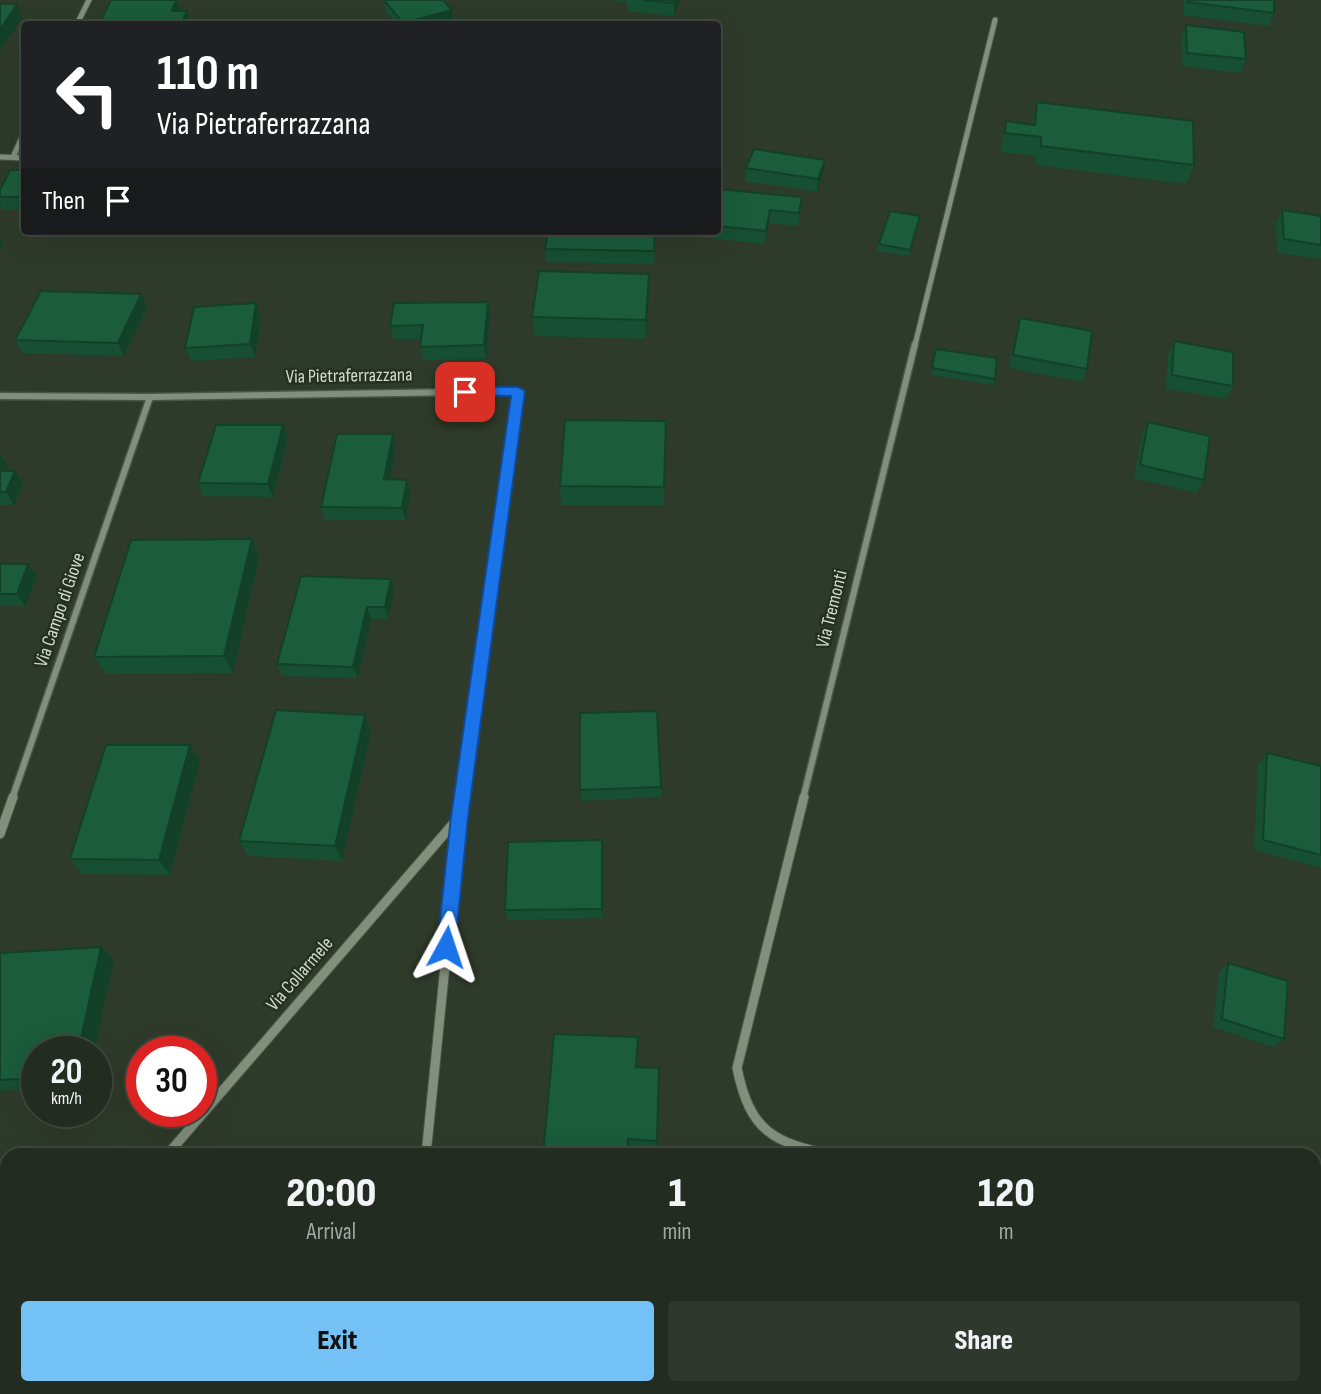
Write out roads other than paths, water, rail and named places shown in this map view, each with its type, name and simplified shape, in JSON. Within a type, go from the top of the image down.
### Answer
[{"type":"street","points":[[79,21],[89,0]]},
{"type":"street","name":"Via Tremonti","points":[[800,1148],[775,1137],[744,1097],[737,1068],[995,20]]},
{"type":"street","points":[[13,157],[21,140]]},
{"type":"street","points":[[0,157],[21,158]]},
{"type":"street","name":"Via Pietraferrazzana","points":[[0,396],[150,397],[518,391],[459,817],[427,1148]]},
{"type":"street","name":"Via Campo di Giove","points":[[0,834],[150,397]]},
{"type":"street","name":"Via Collarmele","points":[[173,1148],[459,817]]}]
